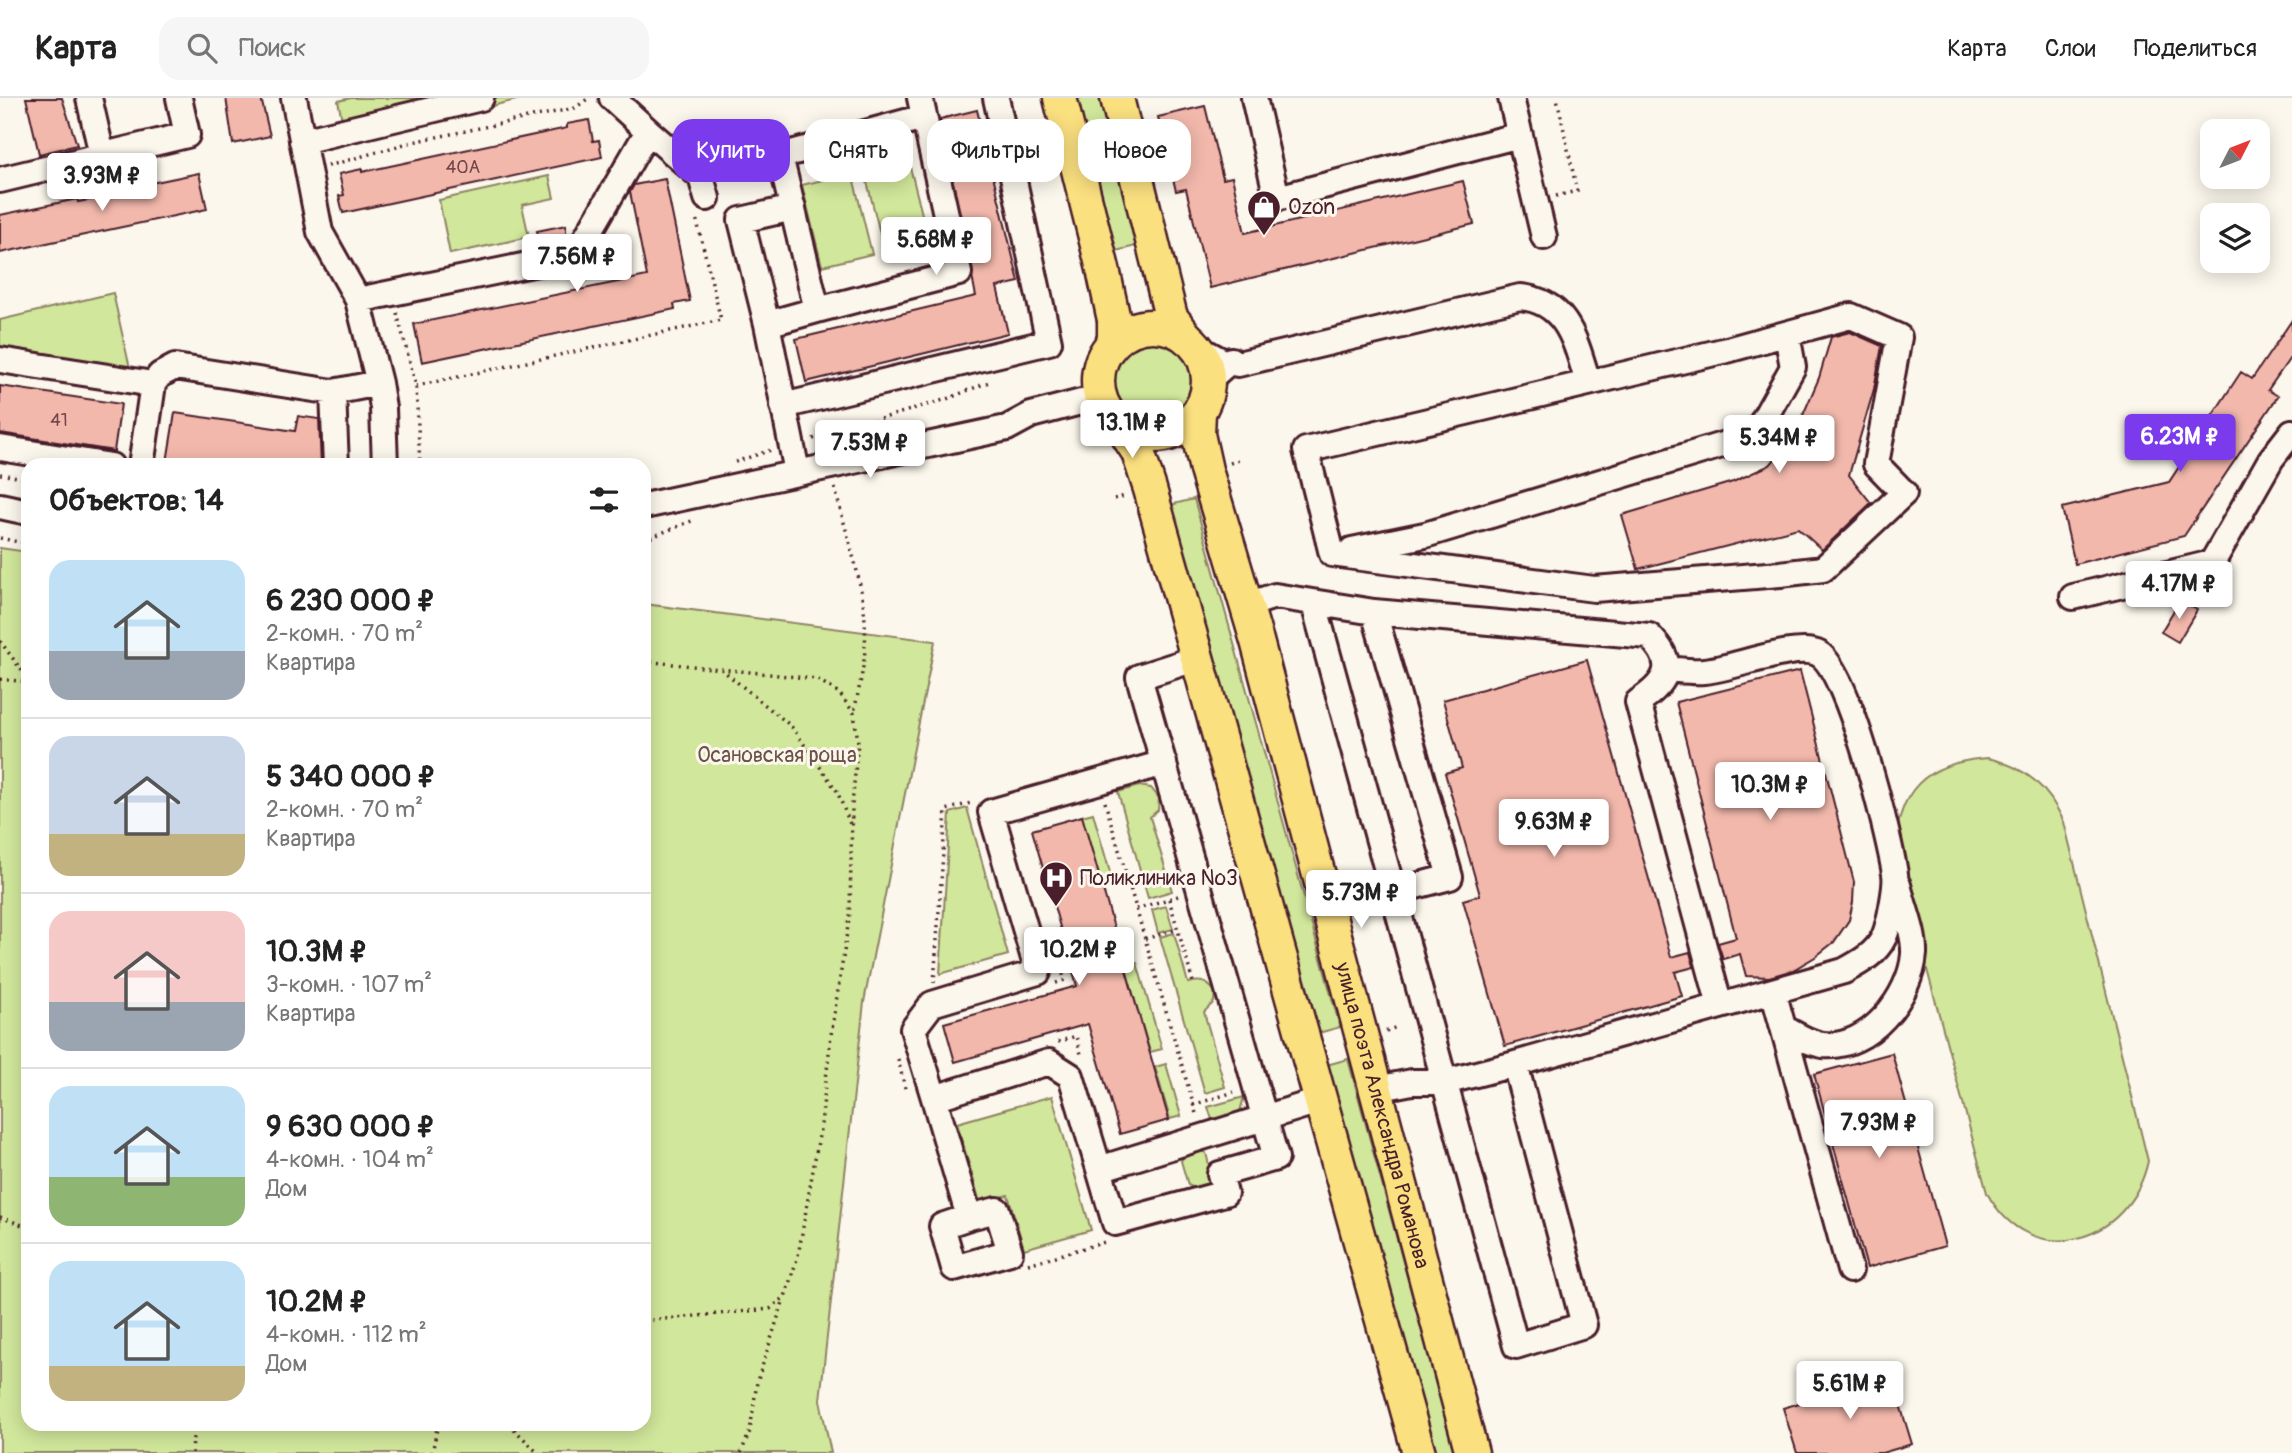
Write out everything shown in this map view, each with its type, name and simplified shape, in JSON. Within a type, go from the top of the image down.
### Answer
[{"type":"main road","points":[[1060,98],[1103,269],[1114,320],[1114,341]]},
{"type":"main road","points":[[1101,404],[1144,436],[1157,437],[1180,429],[1203,401],[1206,367],[1171,317],[1117,98]]},
{"type":"main road","points":[[1191,342],[1156,326],[1133,329],[1114,341],[1103,356],[1101,404],[1138,453],[1150,489],[1419,1453]]},
{"type":"main road","name":"улица поэта Александра Романова","points":[[1203,401],[1198,434],[1206,470],[1247,605],[1472,1453]]},
{"type":"street","points":[[89,98],[102,155]]},
{"type":"street","points":[[0,180],[187,135],[179,98]]},
{"type":"street","points":[[294,98],[320,232],[358,300],[379,383],[385,458]]},
{"type":"street","points":[[304,150],[481,98]]},
{"type":"street","points":[[612,98],[701,177],[701,205]]},
{"type":"street","points":[[783,406],[1049,342],[996,98]]},
{"type":"street","points":[[1254,98],[1277,198],[1520,135]]},
{"type":"street","points":[[1511,98],[1544,237]]},
{"type":"street","points":[[767,324],[959,273],[922,107],[780,156],[817,310]]},
{"type":"street","points":[[358,300],[576,255],[648,131]]},
{"type":"street","points":[[793,208],[741,220],[767,324],[797,472]]},
{"type":"street","points":[[1191,342],[1222,361],[1231,360],[1238,364],[1520,297],[1543,303],[1569,324],[1588,382]]},
{"type":"street","points":[[1851,316],[1899,337],[1876,464],[1904,493],[1823,569],[1594,589],[1332,554],[1306,450],[1787,334],[1851,316]]},
{"type":"street","points":[[1332,554],[1425,534],[1755,435],[1793,367],[1787,334]]},
{"type":"street","points":[[0,360],[153,384]]},
{"type":"street","points":[[1203,401],[1214,375],[1231,360]]},
{"type":"street","points":[[142,458],[153,384],[160,375],[175,367],[333,392],[379,383]]},
{"type":"street","points":[[333,392],[336,458]]},
{"type":"street","points":[[651,504],[1007,428],[1031,415],[1101,404]]},
{"type":"street","points":[[2073,597],[2212,564],[2271,459],[2292,432]]},
{"type":"street","points":[[0,448],[62,458]]},
{"type":"street","points":[[0,506],[21,510]]},
{"type":"street","points":[[1247,605],[1275,596],[1374,612],[1649,636],[1663,650],[1667,669],[1660,688],[1638,702],[1720,1006]]},
{"type":"street","points":[[1314,604],[1516,1346],[1584,1325],[1515,1064]]},
{"type":"street","points":[[1374,612],[1450,877],[1393,892]]},
{"type":"street","points":[[1667,669],[1702,672],[1800,650],[1819,654],[1832,668],[1843,687],[1872,779],[1914,949],[1912,968],[1894,1004],[1872,1030],[1858,1038],[1825,1045],[1810,1042],[1784,1028]]},
{"type":"street","points":[[934,1098],[1049,1062],[1071,1076],[1115,1223],[1225,1193],[1220,1174],[1276,1158],[1139,677],[1198,658]]},
{"type":"street","points":[[969,1217],[912,1029],[932,1003],[1038,972],[992,812],[1164,763]]},
{"type":"street","points":[[1376,1089],[1412,1082],[1445,1082],[1844,971],[1867,958],[1884,937],[1895,877]]},
{"type":"street","points":[[1773,991],[1850,1270]]},
{"type":"street","points":[[1099,1169],[1322,1100]]},
{"type":"path","points":[[304,150],[325,166],[408,143],[575,108],[589,98]]},
{"type":"path","points":[[1535,200],[1577,191],[1557,98]]},
{"type":"path","points":[[416,386],[721,320],[701,205]]},
{"type":"path","points":[[589,262],[615,257],[610,234]]},
{"type":"path","points":[[395,303],[416,386],[420,458]]},
{"type":"path","points":[[727,464],[934,403],[995,379]]},
{"type":"path","points":[[1206,470],[1240,460]]},
{"type":"path","points":[[0,474],[21,478]]},
{"type":"path","points":[[741,1453],[750,1431],[757,1382],[799,1256],[821,1124],[831,1035],[850,913],[858,742],[854,713],[865,649],[857,567],[833,478]]},
{"type":"path","points":[[1114,499],[1150,489]]},
{"type":"path","points":[[0,538],[21,542]]},
{"type":"path","points":[[0,641],[21,671]]},
{"type":"path","points":[[651,662],[817,679],[839,693],[854,713]]},
{"type":"path","points":[[719,668],[791,726],[836,791],[852,827]]},
{"type":"path","points":[[0,678],[21,680]]},
{"type":"path","points":[[1099,781],[1198,1122]]},
{"type":"path","points":[[933,985],[946,810],[981,800]]},
{"type":"path","points":[[968,803],[972,816]]},
{"type":"path","points":[[1136,909],[1200,890]]},
{"type":"path","points":[[1169,899],[1193,982]]},
{"type":"path","points":[[1145,939],[1178,929]]},
{"type":"path","points":[[1051,984],[1065,980],[1061,967]]},
{"type":"path","points":[[925,988],[945,981]]},
{"type":"path","points":[[1050,1044],[1076,1036],[1083,1061]]},
{"type":"path","points":[[899,1050],[897,1064],[909,1100]]},
{"type":"path","points":[[1193,1105],[1255,1086]]},
{"type":"path","points":[[0,1217],[21,1224]]},
{"type":"path","points":[[1027,1264],[1105,1241]]},
{"type":"path","points":[[651,1320],[770,1309],[785,1297]]},
{"type":"path","points":[[191,1453],[193,1431]]},
{"type":"path","points":[[432,1453],[437,1431]]},
{"type":"path","points":[[516,1431],[538,1453]]},
{"type":"green space","points":[[351,98],[524,98],[347,142],[338,101]]},
{"type":"green space","points":[[1070,98],[1101,98],[1106,119],[1078,119],[1078,131]]},
{"type":"green space","points":[[549,176],[554,198],[522,205],[529,237],[450,254],[439,200]]},
{"type":"green space","points":[[913,179],[929,242],[885,253],[867,182],[913,182]]},
{"type":"green space","points":[[814,182],[854,182],[872,254],[822,266],[802,185]]},
{"type":"green space","points":[[1091,182],[1121,182],[1136,246],[1108,253]]},
{"type":"green space","points":[[113,293],[131,373],[0,353],[0,320]]},
{"type":"green space","points":[[1151,339],[1167,342],[1180,351],[1189,364],[1192,380],[1189,396],[1180,409],[1167,418],[1151,421],[1135,418],[1122,409],[1113,396],[1110,380],[1113,364],[1122,351],[1135,342]]},
{"type":"green space","points":[[1194,499],[1340,1027],[1315,1034],[1170,505]]},
{"type":"green space","name":"Осановская роща","points":[[0,548],[21,551],[21,1431],[651,1431],[651,605],[935,641],[864,1002],[820,1400],[831,1453],[0,1453]]},
{"type":"green space","points":[[1988,758],[2014,767],[2034,780],[2051,798],[2064,822],[2148,1161],[2138,1189],[2121,1212],[2101,1229],[2077,1238],[2053,1240],[2028,1234],[2006,1218],[1987,1193],[1896,854],[1901,813],[1918,784],[1947,766]]},
{"type":"green space","points":[[1139,786],[1151,788],[1159,798],[1158,810],[1150,817],[1172,891],[1148,898],[1118,792]]},
{"type":"green space","points":[[967,808],[1008,955],[940,974],[950,813]]},
{"type":"green space","points":[[1093,813],[1113,883],[1102,886],[1082,816]]},
{"type":"green space","points":[[1166,906],[1173,929],[1158,933],[1152,910]]},
{"type":"green space","points":[[1174,933],[1188,983],[1203,982],[1215,992],[1214,1002],[1204,1012],[1225,1087],[1205,1093],[1160,937]]},
{"type":"green space","points":[[1137,963],[1162,1049],[1150,1052],[1125,966]]},
{"type":"green space","points":[[1348,1059],[1455,1453],[1428,1453],[1323,1066]]},
{"type":"green space","points":[[1166,1064],[1181,1116],[1170,1119],[1155,1067]]},
{"type":"green space","points":[[1052,1096],[1091,1230],[1024,1249],[1008,1195],[980,1202],[957,1123]]},
{"type":"green space","points":[[1244,1097],[1239,1115],[1214,1126],[1208,1107]]},
{"type":"green space","points":[[1198,1149],[1206,1153],[1212,1177],[1209,1183],[1194,1188],[1188,1185],[1181,1161],[1185,1154]]},
{"type":"building","points":[[26,98],[62,98],[77,145],[39,154]]},
{"type":"building","points":[[226,98],[261,98],[270,136],[233,144]]},
{"type":"building","points":[[1205,106],[1223,179],[1232,177],[1245,233],[1463,181],[1474,224],[1210,288],[1186,189],[1176,191],[1174,182],[1191,182],[1191,119],[1158,117]]},
{"type":"building","points":[[977,110],[979,119],[940,119]]},
{"type":"building","points":[[589,120],[593,141],[599,140],[602,157],[343,213],[339,196],[344,195],[339,174],[362,169],[362,172],[567,128],[567,124]]},
{"type":"building","points":[[199,173],[207,209],[0,253],[0,215],[77,199],[78,202],[109,196],[108,192]]},
{"type":"building","points":[[665,179],[690,301],[674,304],[675,309],[422,362],[414,324],[647,276],[630,192],[634,185]]},
{"type":"building","points":[[953,182],[995,182],[1019,282],[997,287],[1008,333],[806,382],[796,339],[976,296]]},
{"type":"building","points":[[566,225],[566,242],[541,247],[537,231]]},
{"type":"building","points":[[2292,320],[2292,355],[2268,390],[2278,396],[2184,536],[2075,564],[2062,508],[2169,482],[2241,372],[2252,379]]},
{"type":"building","points":[[1850,332],[1882,346],[1874,389],[1849,475],[1871,503],[1822,550],[1798,528],[1638,569],[1622,515],[1733,482],[1770,465],[1794,436],[1819,378],[1831,337]]},
{"type":"building","points":[[0,386],[121,404],[114,451],[0,433]]},
{"type":"building","points":[[175,413],[295,431],[298,416],[319,419],[321,458],[168,458]]},
{"type":"building","points":[[2180,600],[2197,610],[2178,642],[2161,632]]},
{"type":"building","points":[[1587,660],[1671,957],[1690,952],[1694,967],[1675,972],[1682,996],[1505,1046],[1463,900],[1480,895],[1445,773],[1462,768],[1443,700]]},
{"type":"building","points":[[1800,671],[1854,882],[1853,902],[1849,920],[1834,942],[1815,957],[1793,970],[1769,977],[1746,976],[1740,954],[1723,959],[1718,943],[1736,938],[1676,702]]},
{"type":"building","points":[[1082,816],[1169,1120],[1120,1134],[1088,1024],[955,1062],[944,1023],[1077,986],[1032,830]]},
{"type":"building","points":[[1892,1053],[1945,1246],[1867,1268],[1814,1074]]},
{"type":"building","points":[[1891,1375],[1912,1444],[1882,1453],[1797,1453],[1783,1408]]},
{"type":"place","name":"Ozon","points":[[1264,237]]},
{"type":"place","name":"Поликлиника №3","points":[[1056,908]]}]
